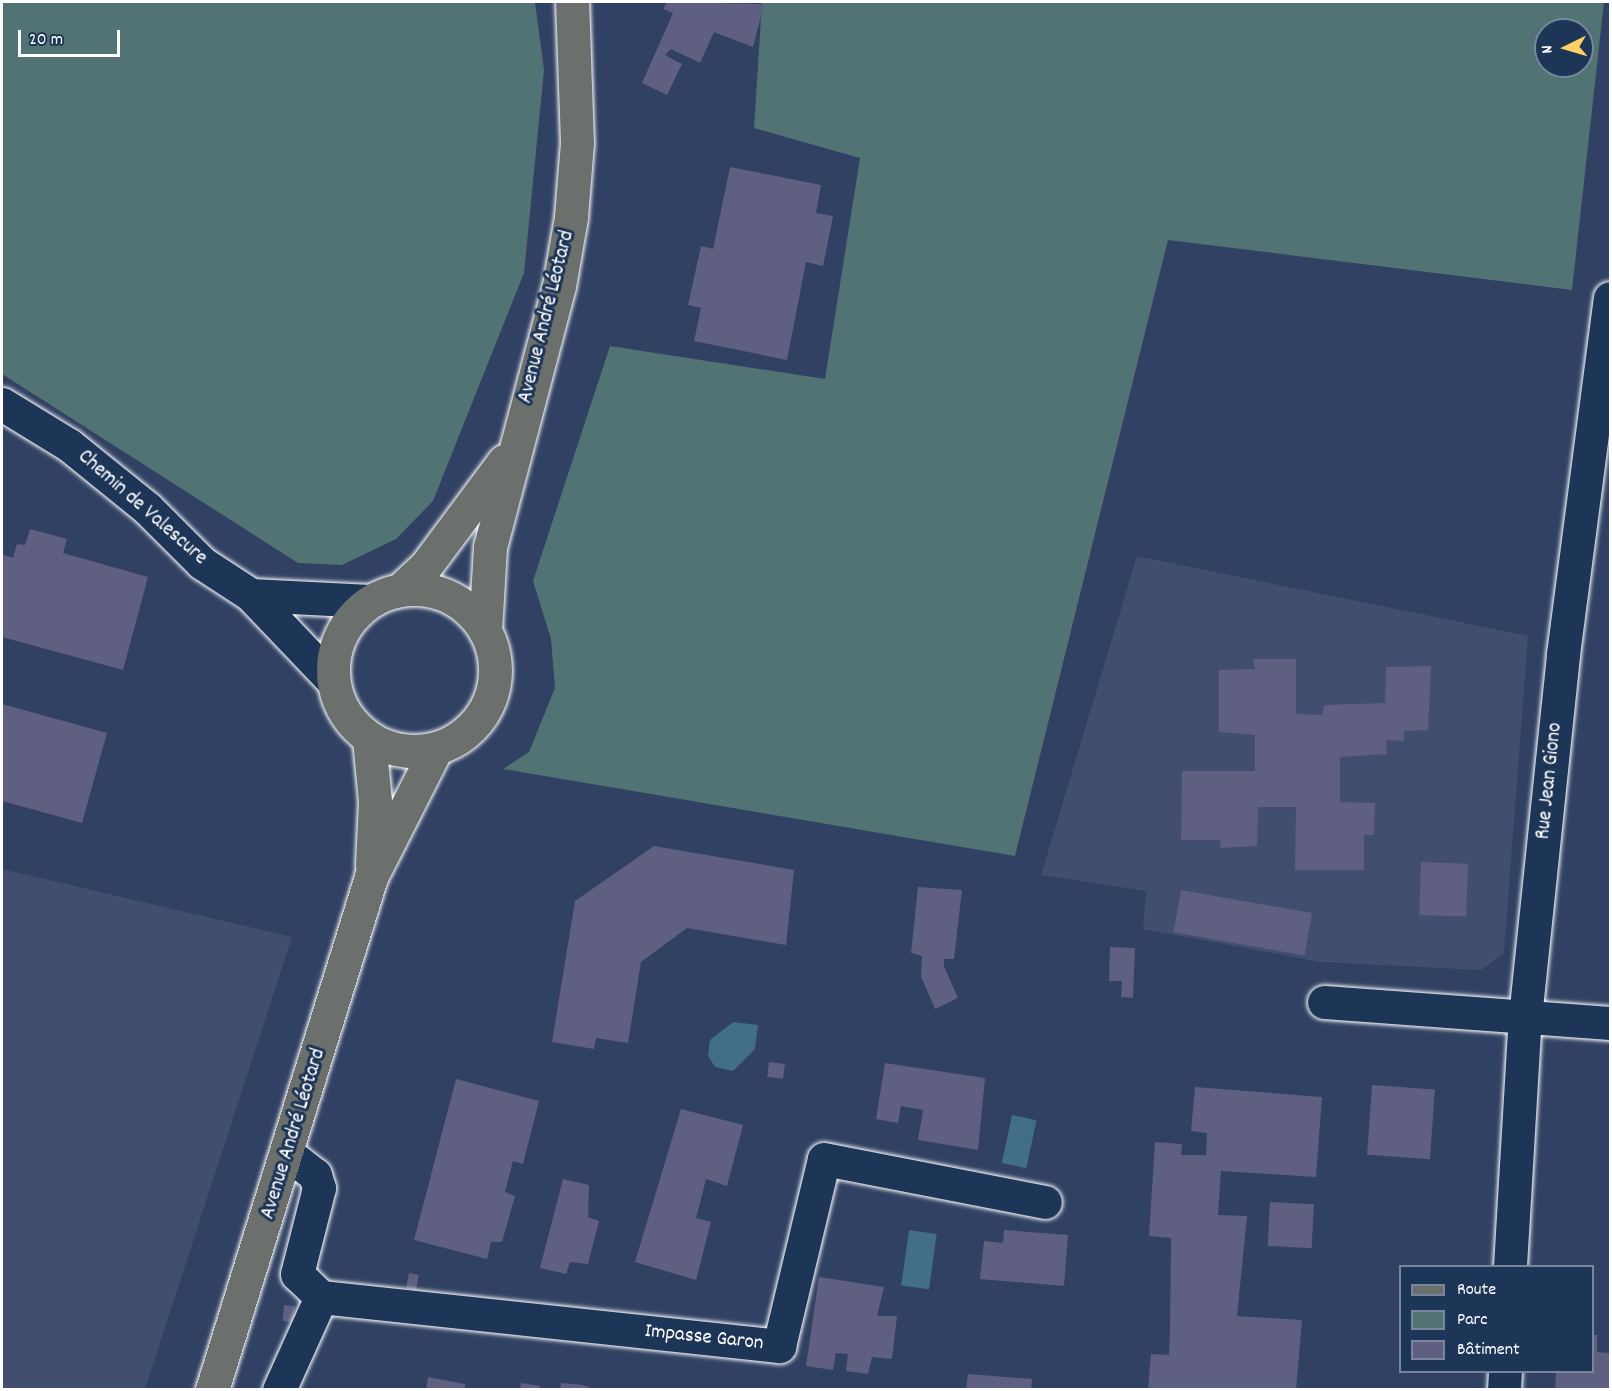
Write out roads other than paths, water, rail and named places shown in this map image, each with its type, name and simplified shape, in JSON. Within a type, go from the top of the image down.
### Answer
[{"type":"main road","name":"Avenue André Léotard","points":[[485,631],[490,547],[512,451],[559,286],[571,217],[577,143],[572,2]]},
{"type":"main road","name":"Avenue André Léotard","points":[[385,596],[424,567],[512,451]]},
{"type":"main road","points":[[440,593],[473,615],[485,631],[495,672],[484,711],[471,728],[436,749],[413,752],[369,739],[339,703],[333,681],[340,636],[385,596],[440,593]]},
{"type":"main road","name":"Avenue André Léotard","points":[[369,739],[375,801],[371,877]]},
{"type":"main road","name":"Avenue André Léotard","points":[[213,1389],[288,1154],[371,877],[436,749]]},
{"type":"street","name":"Rue Jean Giono","points":[[1510,1265],[1524,1017],[1563,654],[1611,298]]},
{"type":"street","name":"Chemin de Valescure","points":[[2,404],[69,445],[147,508],[202,563],[250,595],[333,681]]},
{"type":"street","points":[[250,595],[385,596]]},
{"type":"street","points":[[1324,1002],[1611,1023]]},
{"type":"street","points":[[279,1389],[321,1297],[297,1274],[319,1188],[315,1175],[288,1154]]},
{"type":"street","name":"Impasse Garon","points":[[321,1297],[779,1346],[824,1159],[1045,1202]]},
{"type":"street","points":[[1504,1389],[1505,1373]]}]
